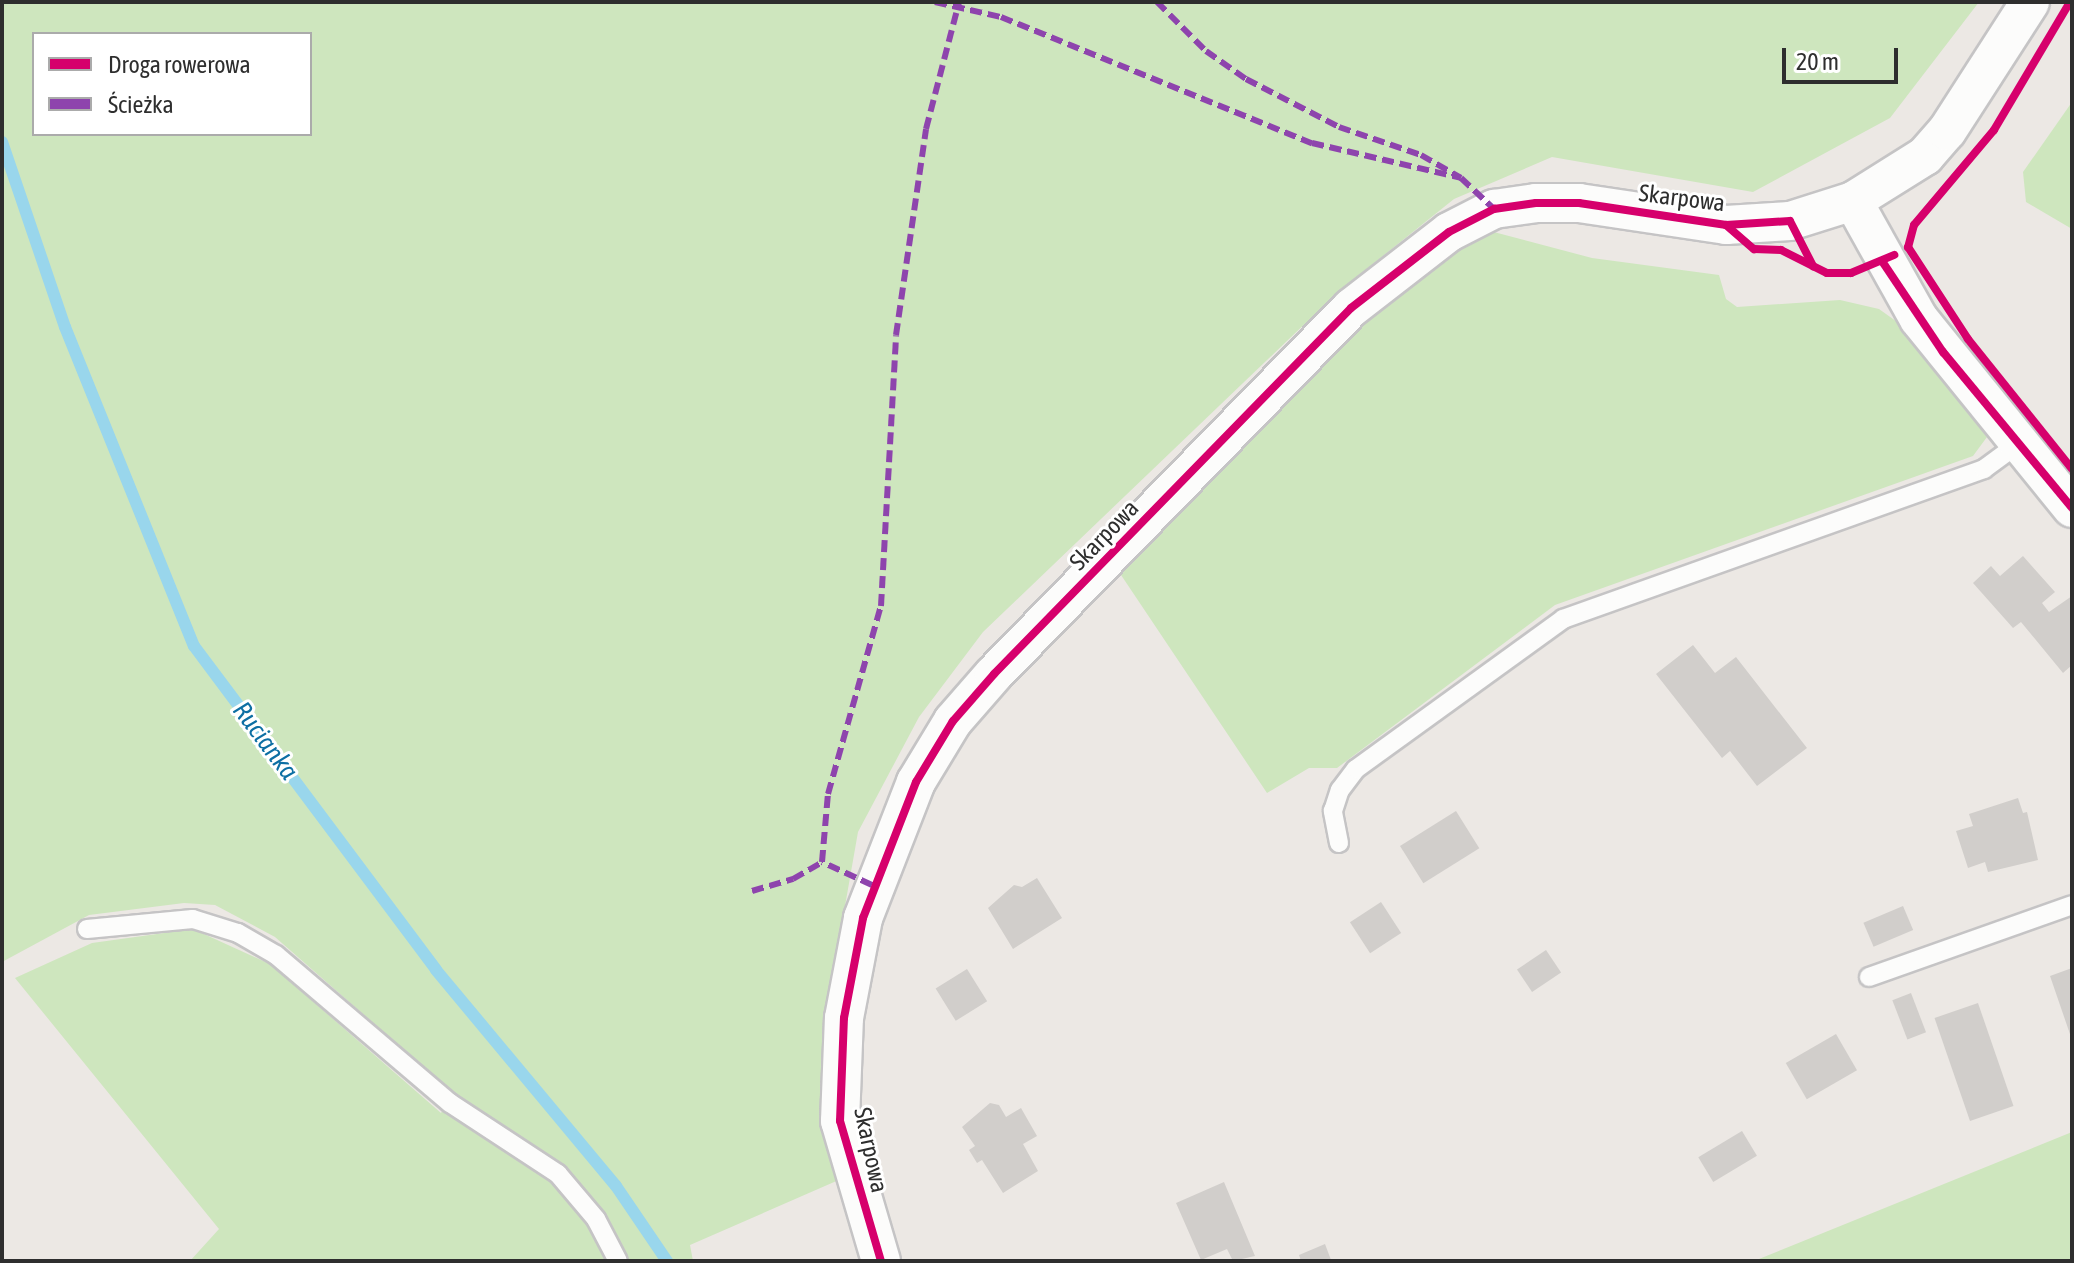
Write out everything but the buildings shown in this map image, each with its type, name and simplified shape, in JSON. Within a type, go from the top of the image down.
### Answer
[{"type":"street","name":"Skarpowa","points":[[881,1261],[852,1176],[840,1121],[838,1073],[855,960],[872,885],[916,782],[953,721],[994,674],[1351,308],[1449,232],[1494,209],[1536,203],[1579,203],[1726,225],[1790,221],[1853,201],[1925,156],[1947,131],[2030,2]]},
{"type":"street","points":[[1853,201],[1882,261],[1919,319],[2072,508]]},
{"type":"lane","points":[[1339,843],[1333,811],[1340,790],[1356,769],[1563,619],[1984,469],[2018,444]]},
{"type":"lane","points":[[1869,977],[2072,905]]},
{"type":"lane","points":[[87,929],[193,919],[238,933],[276,955],[450,1103],[558,1174],[596,1219],[618,1261]]},
{"type":"green space","points":[[2,2],[1979,2],[1890,118],[1753,192],[1552,157],[1454,199],[1338,292],[983,632],[919,717],[858,832],[825,1020],[821,1094],[841,1179],[690,1245],[693,1261],[190,1261],[219,1229],[15,978],[92,943],[193,929],[270,964],[441,1113],[452,1092],[275,937],[215,905],[184,903],[89,915],[2,962]]},
{"type":"green space","points":[[2072,102],[2072,229],[2026,202],[2023,172]]},
{"type":"green space","points":[[1490,231],[1592,258],[1719,275],[1726,299],[1737,307],[1840,300],[1879,309],[1900,324],[1987,437],[1973,456],[1555,605],[1337,768],[1309,768],[1267,793],[1117,569],[1368,313],[1444,254]]},
{"type":"green space","points":[[2072,1132],[2072,1261],[1754,1261]]},
{"type":"waterway","name":"Rucianka","points":[[2,142],[65,327],[194,646],[436,970],[616,1186],[667,1261]]},
{"type":"marked path","points":[[935,2],[1001,17],[1312,143],[1461,178]]},
{"type":"marked path","points":[[872,885],[822,862],[828,794],[881,606],[896,335],[926,129],[959,2]]},
{"type":"marked path","points":[[1157,2],[1206,51],[1246,79],[1339,127],[1421,155],[1461,178],[1494,209]]},
{"type":"marked path","points":[[752,891],[793,879],[822,862]]},
{"type":"cycle path","points":[[2070,2],[1994,130],[1914,225],[1908,247],[1968,339],[2072,469]]},
{"type":"cycle path","points":[[881,1261],[840,1121],[844,1018],[863,918],[916,782],[953,721],[994,674],[1351,308],[1449,232],[1494,209],[1536,203],[1579,203],[1726,225],[1790,221],[1813,266]]},
{"type":"cycle path","points":[[1726,225],[1754,249],[1781,250],[1827,273],[1851,273],[1894,255]]},
{"type":"cycle path","points":[[1882,261],[1943,352],[2072,508]]}]
